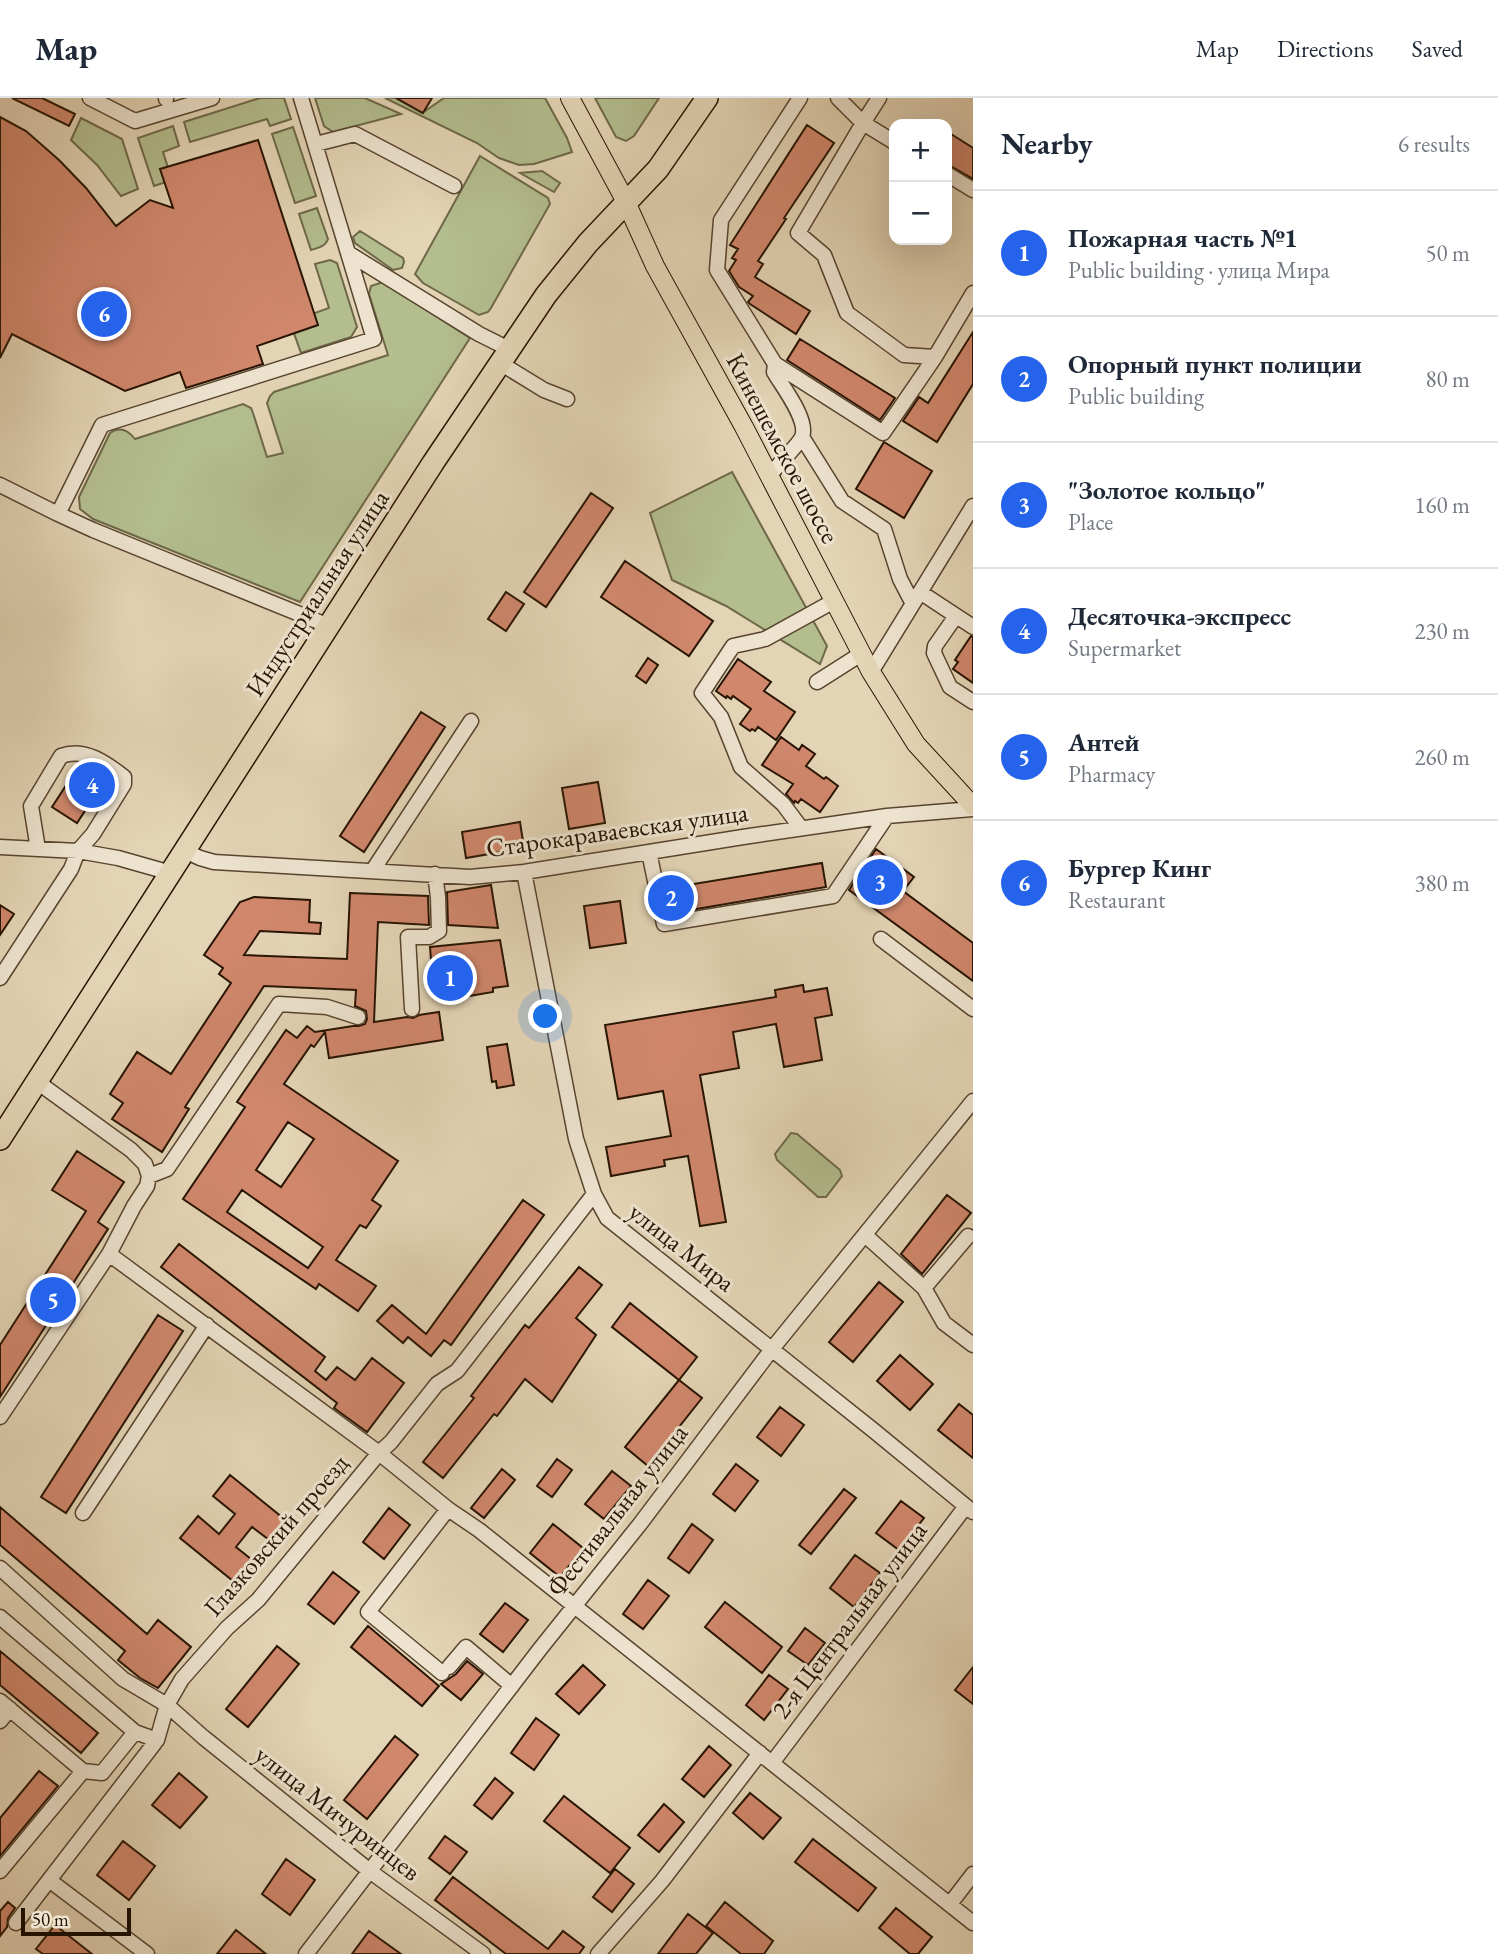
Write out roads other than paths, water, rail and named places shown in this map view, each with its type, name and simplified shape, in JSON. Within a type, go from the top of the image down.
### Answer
[{"type":"highway","name":"Индустриальная улица","points":[[0,1139],[504,356],[546,295],[588,243],[658,169],[707,98]]},
{"type":"main road","name":"Кинешемское шоссе","points":[[570,98],[626,202],[655,266],[770,475],[861,654],[916,744],[973,808]]},
{"type":"street","points":[[90,98],[135,121],[208,99]]},
{"type":"street","points":[[165,98],[182,107]]},
{"type":"street","points":[[58,514],[102,425],[374,339],[302,98]]},
{"type":"street","points":[[800,98],[721,220],[717,271],[775,364],[883,433],[935,357],[973,293]]},
{"type":"street","points":[[838,98],[863,123],[889,139]]},
{"type":"street","points":[[879,98],[798,233],[824,255],[847,313],[904,355],[935,357]]},
{"type":"street","points":[[316,144],[355,134],[454,186]]},
{"type":"street","points":[[952,177],[973,190]]},
{"type":"street","points":[[348,253],[479,334],[544,390],[567,398]]},
{"type":"street","points":[[770,475],[802,437],[804,426],[774,372],[775,364]]},
{"type":"street","points":[[802,437],[842,501],[884,529],[900,579],[916,598],[973,627]]},
{"type":"street","points":[[0,485],[93,530],[329,626]]},
{"type":"street","points":[[871,671],[971,515]]},
{"type":"street","points":[[801,828],[783,804],[741,766],[721,717],[702,693],[733,646],[765,639],[834,601]]},
{"type":"street","points":[[956,616],[935,646],[934,653],[950,687],[973,702]]},
{"type":"street","points":[[817,682],[861,654]]},
{"type":"street","points":[[373,870],[471,720]]},
{"type":"street","points":[[0,978],[71,869],[78,851],[93,834],[125,780],[121,774],[85,753],[59,757],[33,801],[31,811],[38,849]]},
{"type":"street","name":"Старокараваевская улица","points":[[185,850],[214,862],[470,877],[524,872],[887,816],[973,808]]},
{"type":"street","points":[[649,852],[664,924],[833,896],[887,816]]},
{"type":"street","points":[[0,847],[78,851],[118,858],[171,873]]},
{"type":"street","name":"улица Мира","points":[[524,872],[576,1139],[594,1194],[607,1218],[970,1509]]},
{"type":"street","points":[[412,1009],[408,937],[429,937],[439,930],[435,874]]},
{"type":"street","points":[[881,939],[973,1009]]},
{"type":"street","points":[[149,1176],[167,1169],[279,1004],[327,1007],[358,1017]]},
{"type":"street","points":[[0,1417],[109,1254],[147,1186],[149,1176],[145,1164],[131,1150],[36,1081]]},
{"type":"street","name":"Фестивальная улица","points":[[306,1954],[772,1349],[973,1101]]},
{"type":"street","name":"Глазковский проезд","points":[[16,1923],[157,1740],[167,1705],[182,1679],[227,1628],[258,1600],[379,1453],[391,1443],[437,1384],[457,1371],[594,1194]]},
{"type":"street","points":[[865,1235],[924,1288],[944,1323],[973,1345]]},
{"type":"street","points":[[924,1288],[968,1236]]},
{"type":"street","points":[[109,1254],[479,1530],[973,1923]]},
{"type":"street","points":[[83,1513],[206,1325]]},
{"type":"street","points":[[448,1509],[368,1612],[446,1670],[466,1647],[512,1686]]},
{"type":"street","name":"2-я Центральная улица","points":[[598,1954],[766,1758],[970,1509]]},
{"type":"street","name":"улица Мичуринцев","points":[[0,1568],[123,1679],[167,1705],[371,1872],[483,1954]]},
{"type":"street","points":[[0,1617],[135,1732],[157,1740]]},
{"type":"street","points":[[0,1721],[5,1705],[83,1771],[102,1773],[135,1732]]},
{"type":"street","points":[[0,1871],[83,1771]]},
{"type":"street","points":[[950,1904],[973,1874]]},
{"type":"street","points":[[49,1880],[147,1954]]},
{"type":"place","name":"Бургер Кинг","points":[[104,314]]},
{"type":"place","name":"Десяточка-экспресс","points":[[92,785]]},
{"type":"place","name":"\"Золотое кольцо\"","points":[[880,882]]},
{"type":"place","name":"Опорный пункт полиции","points":[[671,898]]},
{"type":"place","name":"Пожарная часть №1","points":[[450,978]]},
{"type":"place","name":"Антей","points":[[53,1300]]}]
